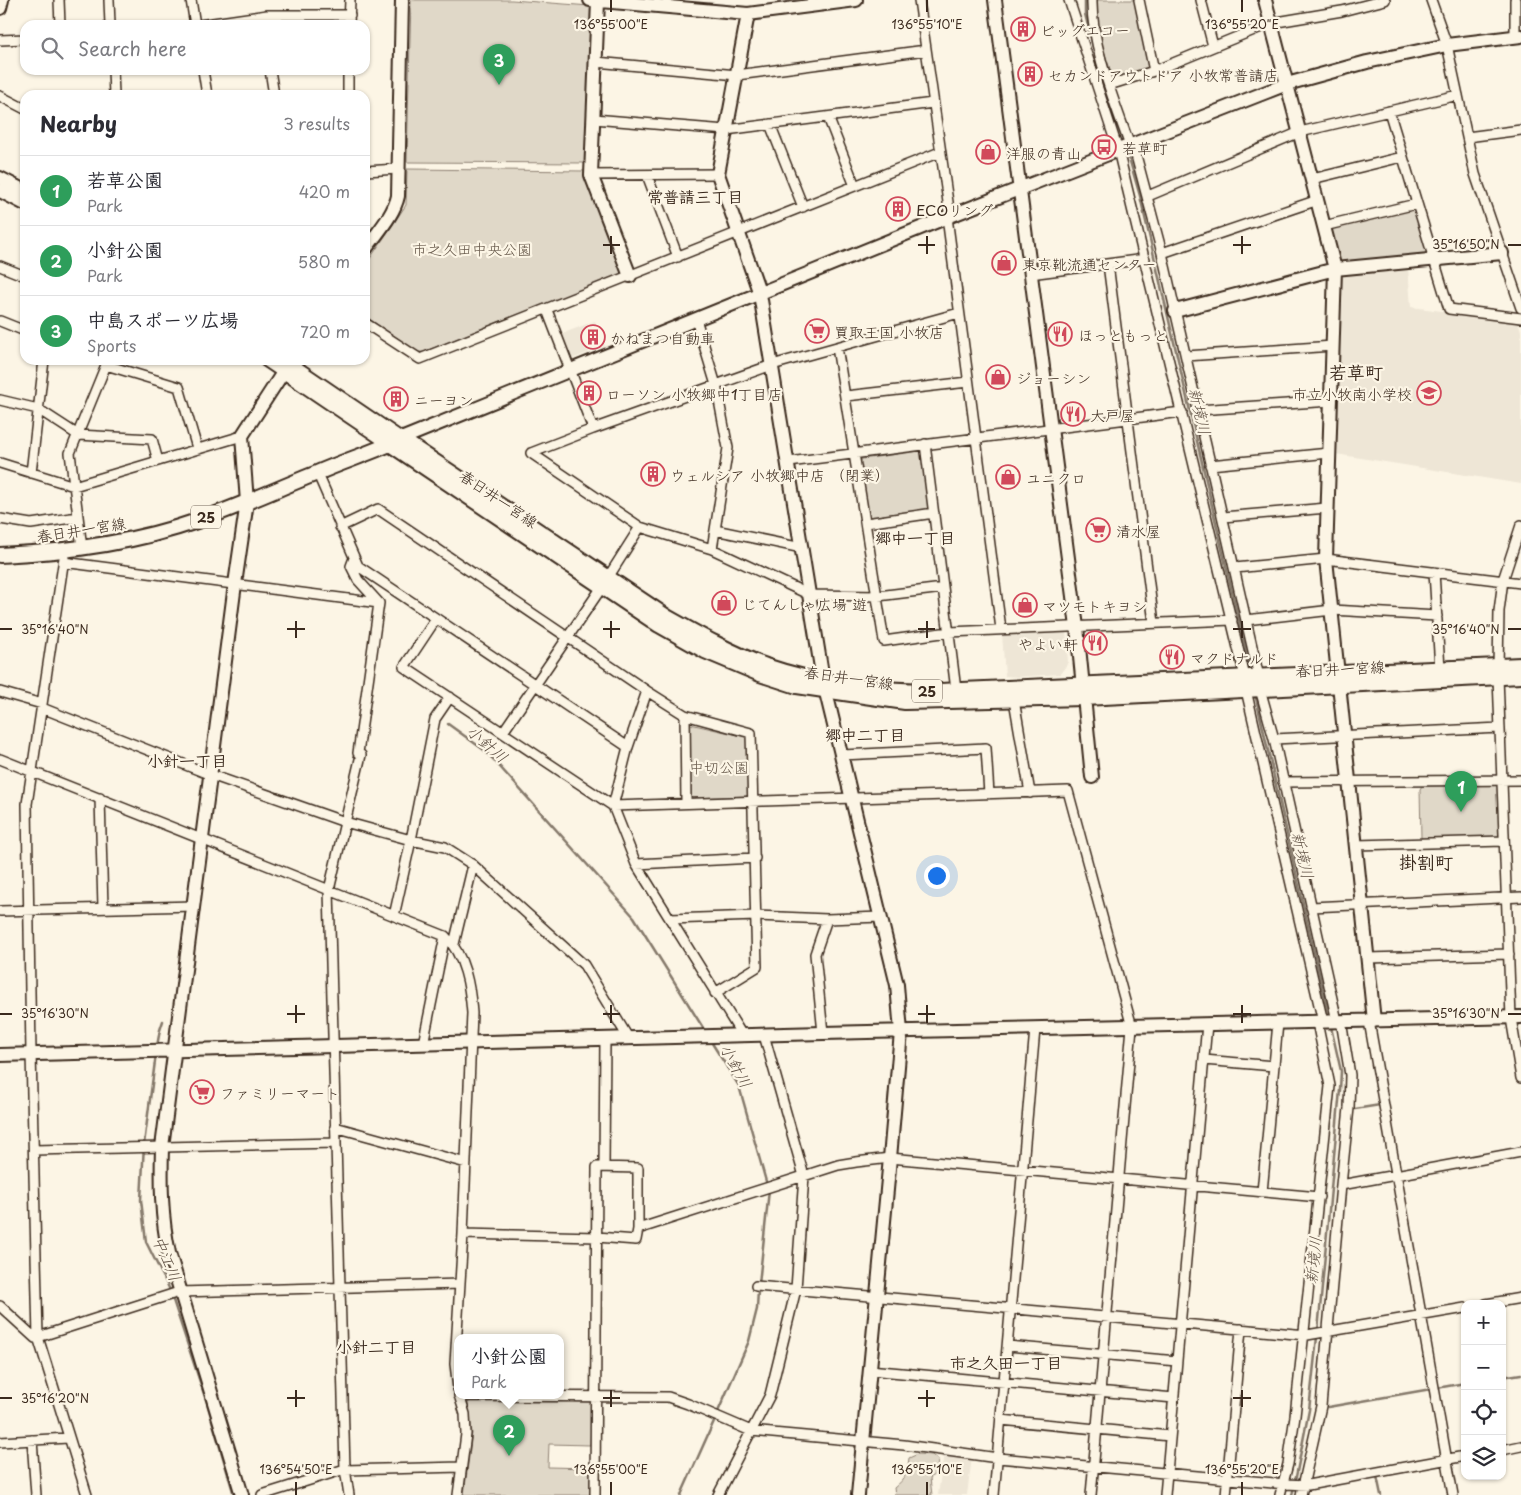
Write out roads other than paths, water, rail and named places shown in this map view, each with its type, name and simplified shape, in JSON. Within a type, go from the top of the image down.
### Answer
[{"type":"main road","name":"春日井一宮線","points":[[0,555],[64,556],[82,548],[149,535],[196,521],[247,502],[395,441],[605,582],[659,625],[705,651],[760,674],[797,686],[905,691],[1084,691],[1498,672],[1521,665]]},
{"type":"main road","name":"春日井一宮線","points":[[1339,679],[1440,669],[1498,672],[1521,676]]},
{"type":"main road","name":"春日井一宮線","points":[[825,686],[905,702],[1014,700],[1084,691]]},
{"type":"street","points":[[0,8],[2,0]]},
{"type":"street","points":[[59,0],[60,20]]},
{"type":"street","points":[[109,0],[110,20]]},
{"type":"street","points":[[191,0],[196,20]]},
{"type":"street","points":[[350,0],[350,20]]},
{"type":"street","points":[[370,243],[396,204],[402,0]]},
{"type":"street","points":[[590,0],[682,4],[748,14],[815,2],[856,0]]},
{"type":"street","points":[[919,0],[1001,629]]},
{"type":"street","points":[[995,0],[1077,627],[1092,777]]},
{"type":"street","points":[[1069,0],[1148,196],[1162,254],[1169,297],[1175,311],[1186,356],[1246,620],[1253,684],[1320,1022],[1330,1086],[1306,1335],[1288,1464],[1280,1495]]},
{"type":"street","points":[[1092,0],[1094,30],[1127,147],[1145,259],[1154,300],[1232,620],[1274,739],[1350,1075],[1351,1092],[1326,1332],[1321,1406],[1301,1495]]},
{"type":"street","points":[[1139,0],[1154,71]]},
{"type":"street","points":[[1201,0],[1213,46]]},
{"type":"street","points":[[1265,0],[1335,269],[1326,559],[1363,904],[1371,1020],[1420,1316],[1453,1495]]},
{"type":"street","points":[[1342,0],[1342,11]]},
{"type":"street","points":[[1109,85],[1154,71],[1271,23],[1342,11],[1385,0]]},
{"type":"street","points":[[1431,0],[1447,45],[1475,174],[1521,308]]},
{"type":"street","points":[[288,365],[395,441],[948,216],[1020,190],[1287,84],[1367,62],[1447,45],[1518,36],[1515,0]]},
{"type":"street","points":[[598,1],[591,175],[630,276]]},
{"type":"street","points":[[229,20],[267,14],[350,15]]},
{"type":"street","points":[[267,14],[267,20]]},
{"type":"street","points":[[748,14],[718,174],[760,294],[825,686],[897,985],[900,1032],[858,1495]]},
{"type":"street","points":[[0,40],[20,39]]},
{"type":"street","points":[[596,62],[737,75],[926,50]]},
{"type":"street","points":[[113,75],[114,90]]},
{"type":"street","points":[[204,75],[206,90]]},
{"type":"street","points":[[271,75],[273,90]]},
{"type":"street","points":[[348,75],[348,90]]},
{"type":"street","points":[[1148,196],[1300,132],[1458,95]]},
{"type":"street","points":[[0,96],[20,106]]},
{"type":"street","points":[[594,119],[726,130],[933,103]]},
{"type":"street","points":[[1389,112],[1449,309],[1521,318]]},
{"type":"street","points":[[828,117],[855,186]]},
{"type":"street","points":[[770,124],[803,207]]},
{"type":"street","points":[[1467,137],[1521,130]]},
{"type":"street","points":[[370,326],[420,359],[940,152]]},
{"type":"street","points":[[1312,179],[1402,157]]},
{"type":"street","points":[[370,171],[398,169]]},
{"type":"street","points":[[591,175],[718,174]]},
{"type":"street","points":[[647,175],[678,257]]},
{"type":"street","points":[[0,178],[20,188]]},
{"type":"street","points":[[0,191],[20,201]]},
{"type":"street","points":[[1162,254],[1318,200]]},
{"type":"street","points":[[1324,226],[1416,204]]},
{"type":"street","points":[[1175,311],[1335,269],[1502,254]]},
{"type":"street","points":[[1030,274],[1145,259]]},
{"type":"street","points":[[1108,264],[1154,623]]},
{"type":"street","points":[[0,266],[20,274]]},
{"type":"street","points":[[1154,300],[1169,297]]},
{"type":"street","points":[[547,310],[593,429]]},
{"type":"street","points":[[943,588],[878,596],[810,595],[712,549],[640,527],[531,454],[593,429],[772,365],[959,313]]},
{"type":"street","points":[[696,319],[716,385],[728,448],[712,549]]},
{"type":"street","points":[[0,321],[20,329]]},
{"type":"street","points":[[1186,356],[1333,346]]},
{"type":"street","points":[[837,347],[884,641],[949,632],[1232,620]]},
{"type":"street","points":[[31,473],[43,365]]},
{"type":"street","points":[[82,548],[70,454],[106,365]]},
{"type":"street","points":[[113,365],[179,387],[197,448]]},
{"type":"street","points":[[242,1495],[178,1292],[162,1216],[158,1147],[162,1050],[194,906],[247,502],[242,436],[286,365]]},
{"type":"street","points":[[846,396],[968,382]]},
{"type":"street","points":[[0,400],[38,410],[78,435],[152,439],[158,461]]},
{"type":"street","points":[[1198,410],[1332,401]]},
{"type":"street","points":[[788,462],[1182,412]]},
{"type":"street","points":[[0,462],[74,486],[242,436]]},
{"type":"street","points":[[925,444],[956,690]]},
{"type":"street","points":[[1210,464],[1329,453]]},
{"type":"street","points":[[317,472],[358,566],[628,748]]},
{"type":"street","points":[[1223,517],[1328,508]]},
{"type":"street","points":[[340,527],[378,509],[685,716],[751,733],[757,967],[715,993]]},
{"type":"street","points":[[866,523],[934,513]]},
{"type":"street","points":[[0,520],[31,524],[78,517]]},
{"type":"street","points":[[503,732],[640,527]]},
{"type":"street","points":[[1520,529],[1503,580],[1499,611],[1498,672],[1509,954],[1521,1078]]},
{"type":"street","points":[[715,530],[802,548]]},
{"type":"street","points":[[87,1495],[38,1337],[31,1054],[27,804],[64,556],[235,584],[379,603]]},
{"type":"street","points":[[354,558],[351,566],[358,580],[379,603]]},
{"type":"street","points":[[1235,568],[1326,559],[1521,583]]},
{"type":"street","points":[[1434,572],[1440,669]]},
{"type":"street","points":[[349,1495],[345,1470],[329,890],[361,754],[358,753],[379,603]]},
{"type":"street","points":[[1246,620],[1332,610],[1437,616]]},
{"type":"street","points":[[436,619],[404,667],[613,806],[636,864],[742,1035]]},
{"type":"street","points":[[613,806],[628,748],[647,691]]},
{"type":"street","points":[[0,692],[42,706],[211,775],[345,822],[445,847],[473,865],[584,966],[629,1039]]},
{"type":"street","points":[[394,916],[411,840],[434,719],[450,697]]},
{"type":"street","points":[[1014,700],[1030,793]]},
{"type":"street","points":[[685,716],[686,803]]},
{"type":"street","points":[[1274,739],[1500,728]]},
{"type":"street","points":[[842,755],[986,748],[989,794]]},
{"type":"street","points":[[0,759],[445,936],[454,944],[466,977],[472,1013],[457,1334]]},
{"type":"street","points":[[1283,782],[1521,780]]},
{"type":"street","points":[[613,806],[1068,791],[1132,1027],[1091,1495]]},
{"type":"street","points":[[100,798],[103,908]]},
{"type":"street","points":[[1356,846],[1504,841]]},
{"type":"street","points":[[636,864],[755,858]]},
{"type":"street","points":[[454,944],[473,865]]},
{"type":"street","points":[[1311,907],[1521,897]]},
{"type":"street","points":[[0,911],[194,906]]},
{"type":"street","points":[[670,919],[757,916],[826,919],[881,917]]},
{"type":"street","points":[[823,1033],[815,954],[826,919]]},
{"type":"street","points":[[423,1044],[445,936]]},
{"type":"street","points":[[1368,958],[1509,954]]},
{"type":"street","points":[[0,1055],[823,1033],[1516,1018]]},
{"type":"street","points":[[1262,1192],[1278,1023]]},
{"type":"street","points":[[1165,1495],[1207,1024]]},
{"type":"street","points":[[994,1495],[1035,1029]]},
{"type":"street","points":[[718,1495],[770,1394],[796,1289],[804,1176],[764,1036]]},
{"type":"street","points":[[604,1167],[605,1039]]},
{"type":"street","points":[[1204,1060],[1274,1066]]},
{"type":"street","points":[[335,1127],[466,1163]]},
{"type":"street","points":[[34,1150],[335,1143]]},
{"type":"street","points":[[1341,1185],[1521,1152]]},
{"type":"street","points":[[638,1229],[838,1165],[890,1158],[1319,1197]]},
{"type":"street","points":[[462,1234],[597,1237],[636,1240],[638,1229],[638,1168],[597,1167],[597,1237],[595,1396],[595,1495]]},
{"type":"street","points":[[0,1306],[35,1338],[178,1292],[460,1284]]},
{"type":"street","points":[[756,1286],[1306,1335],[1461,1309]]},
{"type":"street","points":[[1506,1301],[1521,1298]]},
{"type":"street","points":[[1226,1495],[1241,1329]]},
{"type":"street","points":[[1008,1346],[1177,1361]]},
{"type":"street","points":[[870,1370],[1174,1398]]},
{"type":"street","points":[[564,1395],[668,1397],[751,1431],[904,1445],[998,1458],[1284,1484],[1304,1485],[1461,1457]]},
{"type":"street","points":[[458,1495],[466,1434],[465,1414],[461,1399]]},
{"type":"street","points":[[1001,1420],[1170,1436]]},
{"type":"street","points":[[0,1442],[68,1438]]},
{"type":"street","points":[[32,1440],[36,1495]]},
{"type":"street","points":[[1506,1449],[1521,1446]]},
{"type":"street","points":[[262,1495],[345,1470],[461,1467]]},
{"type":"street","points":[[1304,1485],[1310,1495]]},
{"type":"waterway","name":"新境川","points":[[1085,0],[1085,14],[1094,50]]},
{"type":"waterway","name":"新境川","points":[[1129,158],[1140,196],[1250,669]]},
{"type":"waterway","name":"新境川","points":[[1256,698],[1329,1017]]},
{"type":"waterway","name":"小針川","points":[[448,724],[492,758],[634,917],[705,1031]]},
{"type":"waterway","name":"中江川","points":[[157,1046],[163,1021]]},
{"type":"waterway","name":"新境川","points":[[1318,1331],[1341,1071],[1331,1027]]},
{"type":"waterway","name":"小針川","points":[[710,1040],[739,1086],[767,1185]]},
{"type":"waterway","name":"中江川","points":[[156,1054],[144,1144],[141,1200],[146,1242],[171,1292]]},
{"type":"waterway","points":[[1355,1109],[1380,1105]]},
{"type":"waterway","name":"小針川","points":[[759,1284],[769,1190]]},
{"type":"waterway","name":"小針川","points":[[717,1414],[749,1341],[757,1309],[758,1290]]},
{"type":"waterway","name":"中江川","points":[[172,1297],[206,1400],[234,1495]]},
{"type":"waterway","name":"新境川","points":[[1295,1482],[1309,1410],[1317,1337]]},
{"type":"waterway","points":[[1506,1376],[1521,1374]]},
{"type":"waterway","points":[[1437,1388],[1461,1384]]},
{"type":"waterway","points":[[1328,1407],[1431,1389]]},
{"type":"waterway","name":"小針川","points":[[681,1495],[715,1419]]},
{"type":"waterway","points":[[1377,1476],[1381,1495]]},
{"type":"waterway","name":"新境川","points":[[1292,1495],[1294,1487]]},
{"type":"place","name":"ビッグエコー","points":[[1023,29]]},
{"type":"place","name":"セカンドアウトドア 小牧常普請店","points":[[1030,74]]},
{"type":"place","name":"中島スポーツ広場","points":[[499,85]]},
{"type":"place","name":"若草町","points":[[1104,147]]},
{"type":"place","name":"洋服の青山","points":[[988,152]]},
{"type":"place","name":"ECOリング","points":[[898,209]]},
{"type":"place","name":"東京靴流通センター","points":[[1004,263]]},
{"type":"place","name":"買取王国 小牧店","points":[[817,331]]},
{"type":"place","name":"ほっともっと","points":[[1060,334]]},
{"type":"place","name":"かねまつ自動車","points":[[593,337]]},
{"type":"place","name":"ジョーシン","points":[[998,377]]},
{"type":"place","name":"ローソン 小牧郷中1丁目店","points":[[589,393]]},
{"type":"place","name":"市立小牧南小学校","points":[[1429,393]]},
{"type":"place","name":"ニーヨン","points":[[396,399]]},
{"type":"place","name":"大戸屋","points":[[1073,414]]},
{"type":"place","name":"ウェルシア 小牧郷中店 （閉業）","points":[[653,474]]},
{"type":"place","name":"ユニクロ","points":[[1008,477]]},
{"type":"place","name":"清水屋","points":[[1098,530]]},
{"type":"place","name":"じてんしゃ広場 遊","points":[[724,603]]},
{"type":"place","name":"マツモトキヨシ","points":[[1025,605]]},
{"type":"place","name":"やよい軒","points":[[1095,643]]},
{"type":"place","name":"マクドナルド","points":[[1172,657]]},
{"type":"place","name":"若草公園","points":[[1461,812]]},
{"type":"place","name":"ファミリーマート","points":[[202,1092]]},
{"type":"place","name":"小針公園","points":[[509,1456]]},
{"type":"district","name":"常普請三丁目","points":[[695,196]]},
{"type":"district","name":"若草町","points":[[1356,371]]},
{"type":"district","name":"郷中一丁目","points":[[915,537]]},
{"type":"district","name":"郷中二丁目","points":[[865,734]]},
{"type":"district","name":"小針一丁目","points":[[187,760]]},
{"type":"district","name":"掛割町","points":[[1426,861]]},
{"type":"district","name":"小針二丁目","points":[[376,1346]]},
{"type":"district","name":"市之久田一丁目","points":[[1006,1362]]},
{"type":"park label","name":"市之久田中央公園","points":[[472,248]]},
{"type":"park label","name":"中切公園","points":[[719,766]]}]
